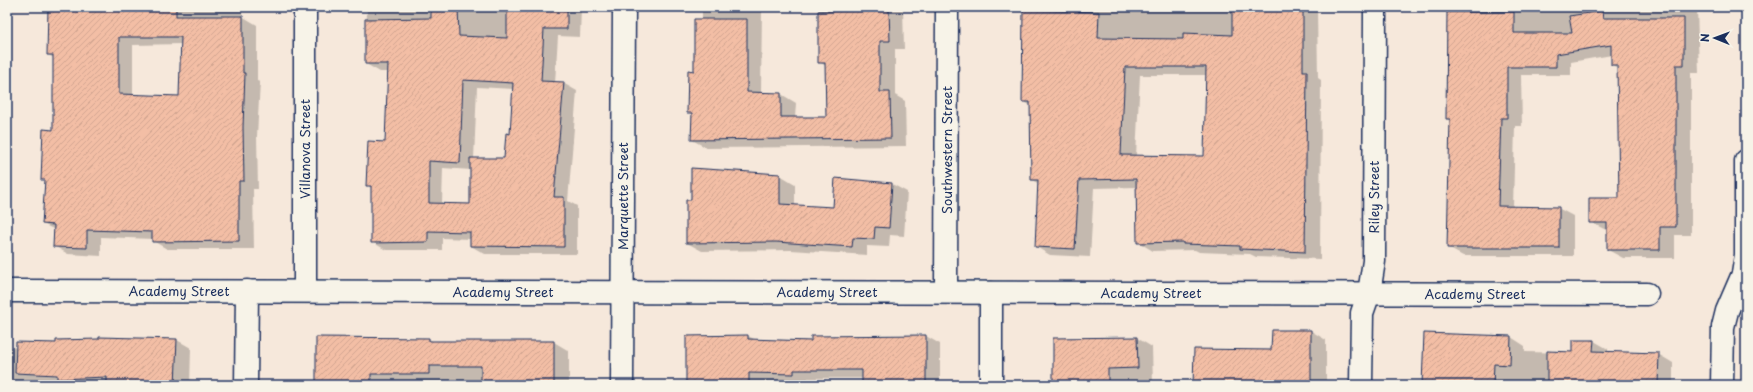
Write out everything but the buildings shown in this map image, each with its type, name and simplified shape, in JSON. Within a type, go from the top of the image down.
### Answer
[{"type":"street","name":"Villanova Street","points":[[305,7],[305,291]]},
{"type":"street","name":"Marquette Street","points":[[622,385],[624,7]]},
{"type":"street","name":"Southwestern Street","points":[[946,292],[947,7]]},
{"type":"street","name":"Riley Street","points":[[1361,385],[1362,313],[1369,294],[1374,261],[1375,7]]},
{"type":"street","points":[[1722,385],[1723,327],[1726,311],[1741,292],[1746,255],[1746,161]]},
{"type":"street","name":"Academy Street","points":[[7,290],[1647,294]]},
{"type":"street","points":[[246,385],[247,291]]},
{"type":"street","points":[[991,293],[991,385]]}]
